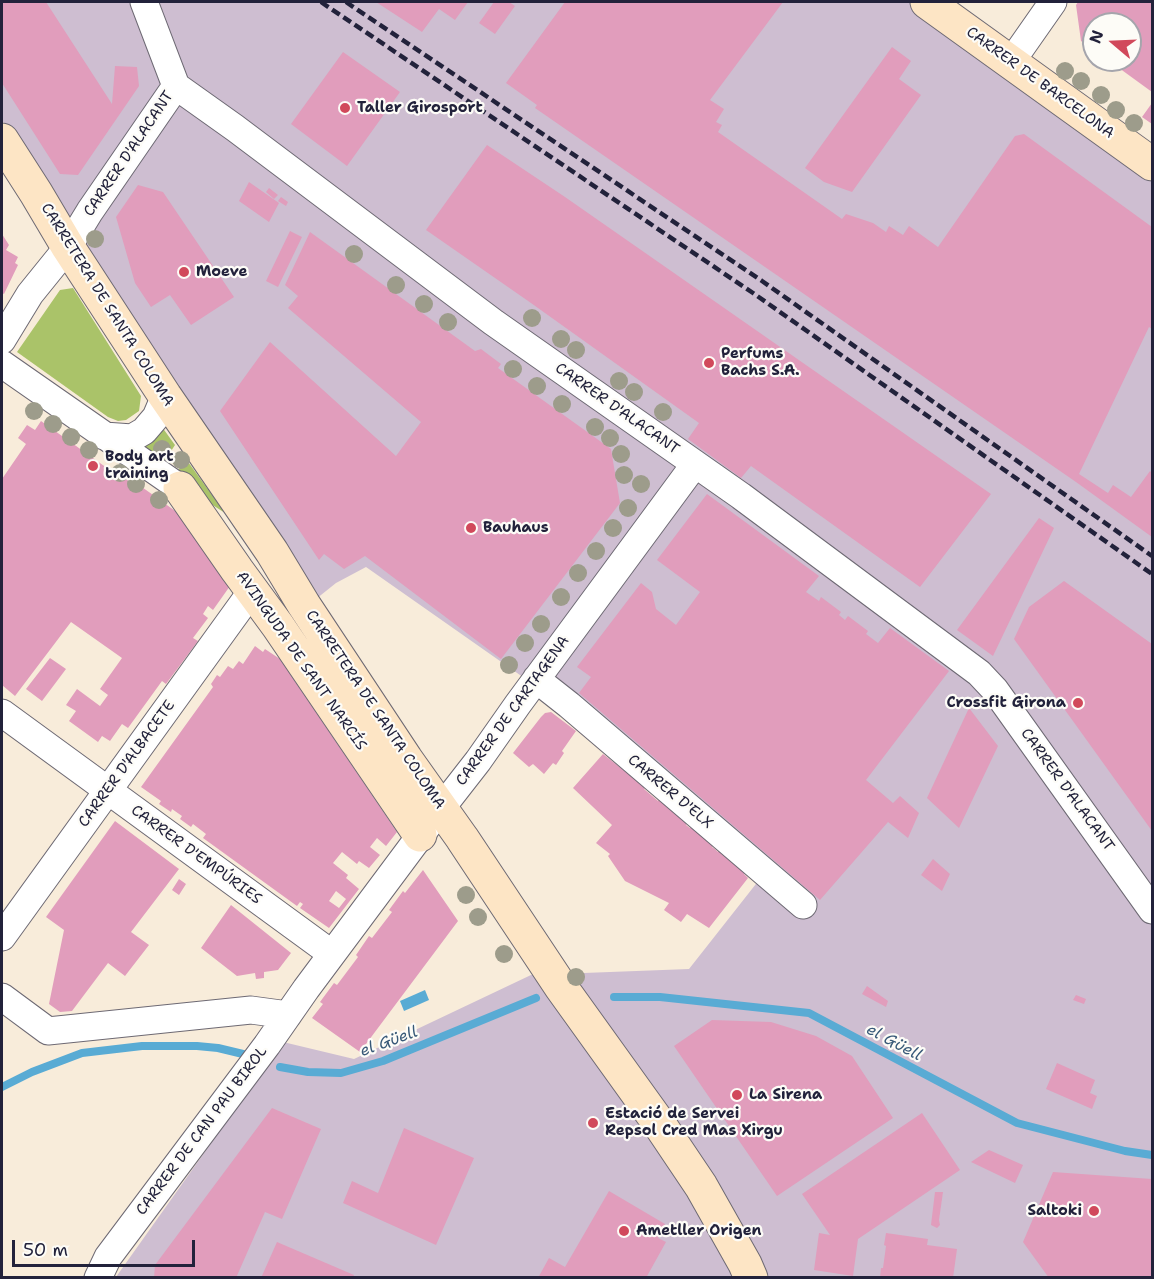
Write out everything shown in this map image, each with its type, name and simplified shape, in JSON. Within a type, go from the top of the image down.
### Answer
[{"type":"street","points":[[144,2],[176,86]]},
{"type":"street","name":"CARRER DE BARCELONA","points":[[927,2],[1152,164]]},
{"type":"street","points":[[1011,62],[1053,2]]},
{"type":"street","name":"CARRER D'ALACANT","points":[[2,340],[30,294],[68,247],[176,86],[236,128],[493,322],[760,510],[979,674],[995,690],[1152,910]]},
{"type":"street","name":"CARRETERA DE SANTA COLOMA","points":[[2,140],[68,247],[165,396],[272,552],[304,605],[561,987],[701,1186],[751,1278]]},
{"type":"street","name":"AVINGUDA DE SANT NARCÍS","points":[[2,364],[272,552]]},
{"type":"street","points":[[104,436],[132,438],[144,431],[156,417],[165,396]]},
{"type":"street","name":"CARRER DE CARTAGENA","points":[[288,1015],[440,808],[478,761],[695,464]]},
{"type":"street","name":"AVINGUDA DE SANT NARCÍS","points":[[180,488],[285,636],[420,835]]},
{"type":"street","name":"CARRER D'ALBACETE","points":[[2,937],[252,591]]},
{"type":"street","name":"CARRER D'ELX","points":[[536,679],[803,906]]},
{"type":"street","name":"CARRER D'EMPÚRIES","points":[[2,713],[332,954]]},
{"type":"street","points":[[2,997],[48,1031],[251,1010],[288,1015]]},
{"type":"street","name":"CARRER DE CAN PAU BIROL","points":[[98,1278],[108,1257],[288,1015]]},
{"type":"shaded area","points":[[16,2],[927,2],[1152,164],[1152,1277],[116,1277],[283,1042],[354,1059],[531,975],[689,969],[763,875],[547,694],[366,567],[336,583],[311,603],[2,120],[2,34]]},
{"type":"green space","points":[[73,288],[141,396],[139,411],[126,420],[118,421],[108,417],[17,352],[60,290]]},
{"type":"green space","points":[[162,427],[175,445],[158,471],[126,446]]},
{"type":"green space","points":[[186,459],[225,513],[172,479]]},
{"type":"water","points":[[425,990],[429,1000],[404,1011],[400,1001]]},
{"type":"building","points":[[2,2],[46,2],[112,104],[115,66],[137,67],[139,86],[78,175],[60,174],[2,83]]},
{"type":"building","points":[[376,2],[468,2],[455,20],[439,9],[422,32]]},
{"type":"building","points":[[494,2],[509,2],[515,6],[495,34],[479,23]]},
{"type":"building","points":[[565,2],[783,2],[710,100],[724,109],[716,122],[722,125],[718,132],[842,219],[846,214],[873,223],[886,232],[889,226],[903,235],[909,226],[938,247],[1015,136],[1024,134],[1152,227],[1152,329],[1149,327],[1079,474],[1108,493],[1113,485],[1131,497],[1150,471],[1152,473],[1152,537],[535,108],[537,105],[506,83]]},
{"type":"building","points":[[1078,2],[1152,2],[1152,92],[1124,72],[1142,72],[1142,12],[1082,12],[1082,42],[1076,5]]},
{"type":"building","points":[[892,47],[911,61],[899,79],[921,95],[852,192],[824,182],[805,168]]},
{"type":"building","name":"Taller Girosport","points":[[343,52],[400,92],[347,166],[291,124]]},
{"type":"building","points":[[1152,103],[1152,124],[1142,117]]},
{"type":"building","name":"Perfums Bachs S.A.","points":[[487,145],[991,494],[920,587],[751,466],[741,478],[688,439],[699,423],[426,230]]},
{"type":"building","points":[[249,182],[279,203],[269,222],[239,201]]},
{"type":"building","points":[[138,185],[163,192],[234,297],[191,325],[170,295],[151,307],[135,283],[116,217]]},
{"type":"building","points":[[269,188],[278,195],[274,199],[266,192]]},
{"type":"building","points":[[281,197],[288,202],[286,206],[278,201]]},
{"type":"building","points":[[290,231],[302,237],[278,287],[266,281]]},
{"type":"building","points":[[310,232],[475,351],[481,349],[501,364],[498,368],[611,449],[620,503],[501,659],[365,556],[344,569],[324,554],[319,560],[220,411],[270,342],[396,456],[421,422],[288,308],[298,296],[285,285]]},
{"type":"building","points":[[2,234],[9,245],[6,250],[18,257],[15,263],[18,265],[4,294],[2,293]]},
{"type":"building","points":[[41,421],[114,473],[119,471],[156,497],[156,503],[164,503],[195,525],[230,586],[213,610],[208,606],[203,614],[208,618],[193,638],[198,641],[166,684],[162,681],[128,728],[122,724],[110,741],[102,736],[98,742],[69,721],[76,711],[66,705],[77,689],[100,706],[108,695],[100,689],[122,658],[71,622],[15,696],[2,685],[2,479],[26,444],[18,438],[27,425],[35,430]]},
{"type":"building","points":[[707,494],[819,576],[806,592],[819,601],[821,597],[841,612],[839,615],[845,620],[848,616],[868,631],[866,634],[878,643],[890,628],[949,671],[866,780],[893,803],[900,796],[919,813],[908,838],[888,822],[820,900],[579,693],[591,677],[577,667],[641,583],[652,592],[656,609],[676,625],[700,592],[657,560]]},
{"type":"building","points":[[1039,518],[1054,528],[993,656],[957,630]]},
{"type":"building","points":[[1064,581],[1152,644],[1152,831],[1014,639],[1029,607]]},
{"type":"building","points":[[255,646],[263,652],[265,649],[280,659],[397,832],[386,846],[377,838],[370,847],[380,855],[369,868],[359,861],[357,864],[342,852],[333,863],[348,875],[346,878],[359,889],[329,928],[300,908],[303,904],[300,902],[297,906],[203,838],[206,834],[193,824],[191,827],[180,819],[182,816],[172,809],[171,812],[159,804],[161,801],[141,787],[213,687],[211,684],[217,675],[220,677],[228,666],[233,669],[239,661],[243,664]],"holes":[[[336,891],[346,899],[339,908],[329,901]]]},
{"type":"building","points":[[50,658],[66,669],[42,701],[26,689]]},
{"type":"building","points":[[969,708],[998,746],[959,828],[927,798]]},
{"type":"building","points":[[551,712],[576,731],[562,751],[564,753],[556,765],[553,763],[544,774],[533,764],[529,767],[513,753],[541,717]]},
{"type":"building","points":[[603,754],[745,873],[748,878],[709,928],[687,914],[681,922],[664,910],[669,903],[625,881],[608,856],[610,854],[596,843],[612,825],[573,788]]},
{"type":"building","points":[[115,821],[179,869],[131,932],[149,945],[125,976],[108,963],[72,1011],[60,1012],[49,1004],[64,930],[46,917]]},
{"type":"building","points":[[933,859],[950,874],[942,891],[921,875]]},
{"type":"building","points":[[423,870],[458,921],[360,1052],[312,1018],[323,1004],[320,1002],[334,983],[337,985],[358,957],[356,955],[369,936],[372,938],[392,912],[389,910],[403,891],[405,893]]},
{"type":"building","points":[[179,879],[186,884],[179,895],[172,890]]},
{"type":"building","points":[[231,905],[291,953],[278,970],[264,972],[264,978],[256,979],[255,973],[237,976],[201,948]]},
{"type":"building","points":[[867,986],[888,1001],[886,1007],[862,994]]},
{"type":"building","points":[[1076,995],[1086,999],[1084,1004],[1073,1000]]},
{"type":"building","points":[[712,1020],[771,1022],[816,1036],[852,1056],[893,1118],[777,1196],[674,1046]]},
{"type":"building","points":[[1057,1063],[1095,1080],[1090,1093],[1097,1096],[1092,1109],[1046,1089]]},
{"type":"building","points":[[272,1108],[321,1129],[282,1219],[265,1212],[236,1278],[154,1278],[155,1265]]},
{"type":"building","points":[[922,1113],[960,1170],[858,1239],[853,1276],[814,1270],[819,1233],[830,1235],[802,1194]]},
{"type":"building","points":[[404,1128],[474,1158],[436,1245],[343,1203],[352,1181],[378,1193]]},
{"type":"building","points":[[989,1150],[1023,1165],[1015,1183],[971,1162]]},
{"type":"building","name":"Saltoki","points":[[1053,1172],[1152,1179],[1152,1278],[1049,1278],[1023,1242]]},
{"type":"building","name":"Ametller Origen","points":[[609,1191],[665,1224],[658,1238],[666,1242],[646,1278],[538,1278],[549,1258],[565,1267]]},
{"type":"building","points":[[935,1192],[943,1192],[940,1225],[937,1228],[931,1225]]},
{"type":"building","points":[[886,1233],[928,1239],[927,1245],[957,1249],[953,1278],[880,1278]]},
{"type":"building","points":[[277,1242],[354,1275],[353,1278],[261,1278]]},
{"type":"waterway","name":"el Güell","points":[[614,997],[660,997],[809,1013],[1017,1123],[1125,1151],[1152,1155]]},
{"type":"waterway","name":"el Güell","points":[[280,1067],[308,1072],[341,1073],[383,1061],[536,998]]},
{"type":"waterway","name":"el Güell","points":[[2,1087],[32,1072],[82,1053],[142,1046],[197,1046],[243,1054]]},
{"type":"railway","points":[[321,2],[753,293],[1152,574]]},
{"type":"railway","points":[[346,2],[762,281],[1152,556]]},
{"type":"place","name":"Taller Girosport","points":[[345,108]]},
{"type":"place","name":"Moeve","points":[[184,272]]},
{"type":"place","name":"Perfums Bachs S.A.","points":[[709,363]]},
{"type":"place","name":"Body art training","points":[[93,466]]},
{"type":"place","name":"Bauhaus","points":[[471,528]]},
{"type":"place","name":"Crossfit Girona","points":[[1078,703]]},
{"type":"place","name":"La Sirena","points":[[737,1095]]},
{"type":"place","name":"Estació de Servei Repsol Cred Mas Xirgu","points":[[593,1123]]},
{"type":"place","name":"Saltoki","points":[[1094,1211]]},
{"type":"place","name":"Ametller Origen","points":[[624,1231]]}]
